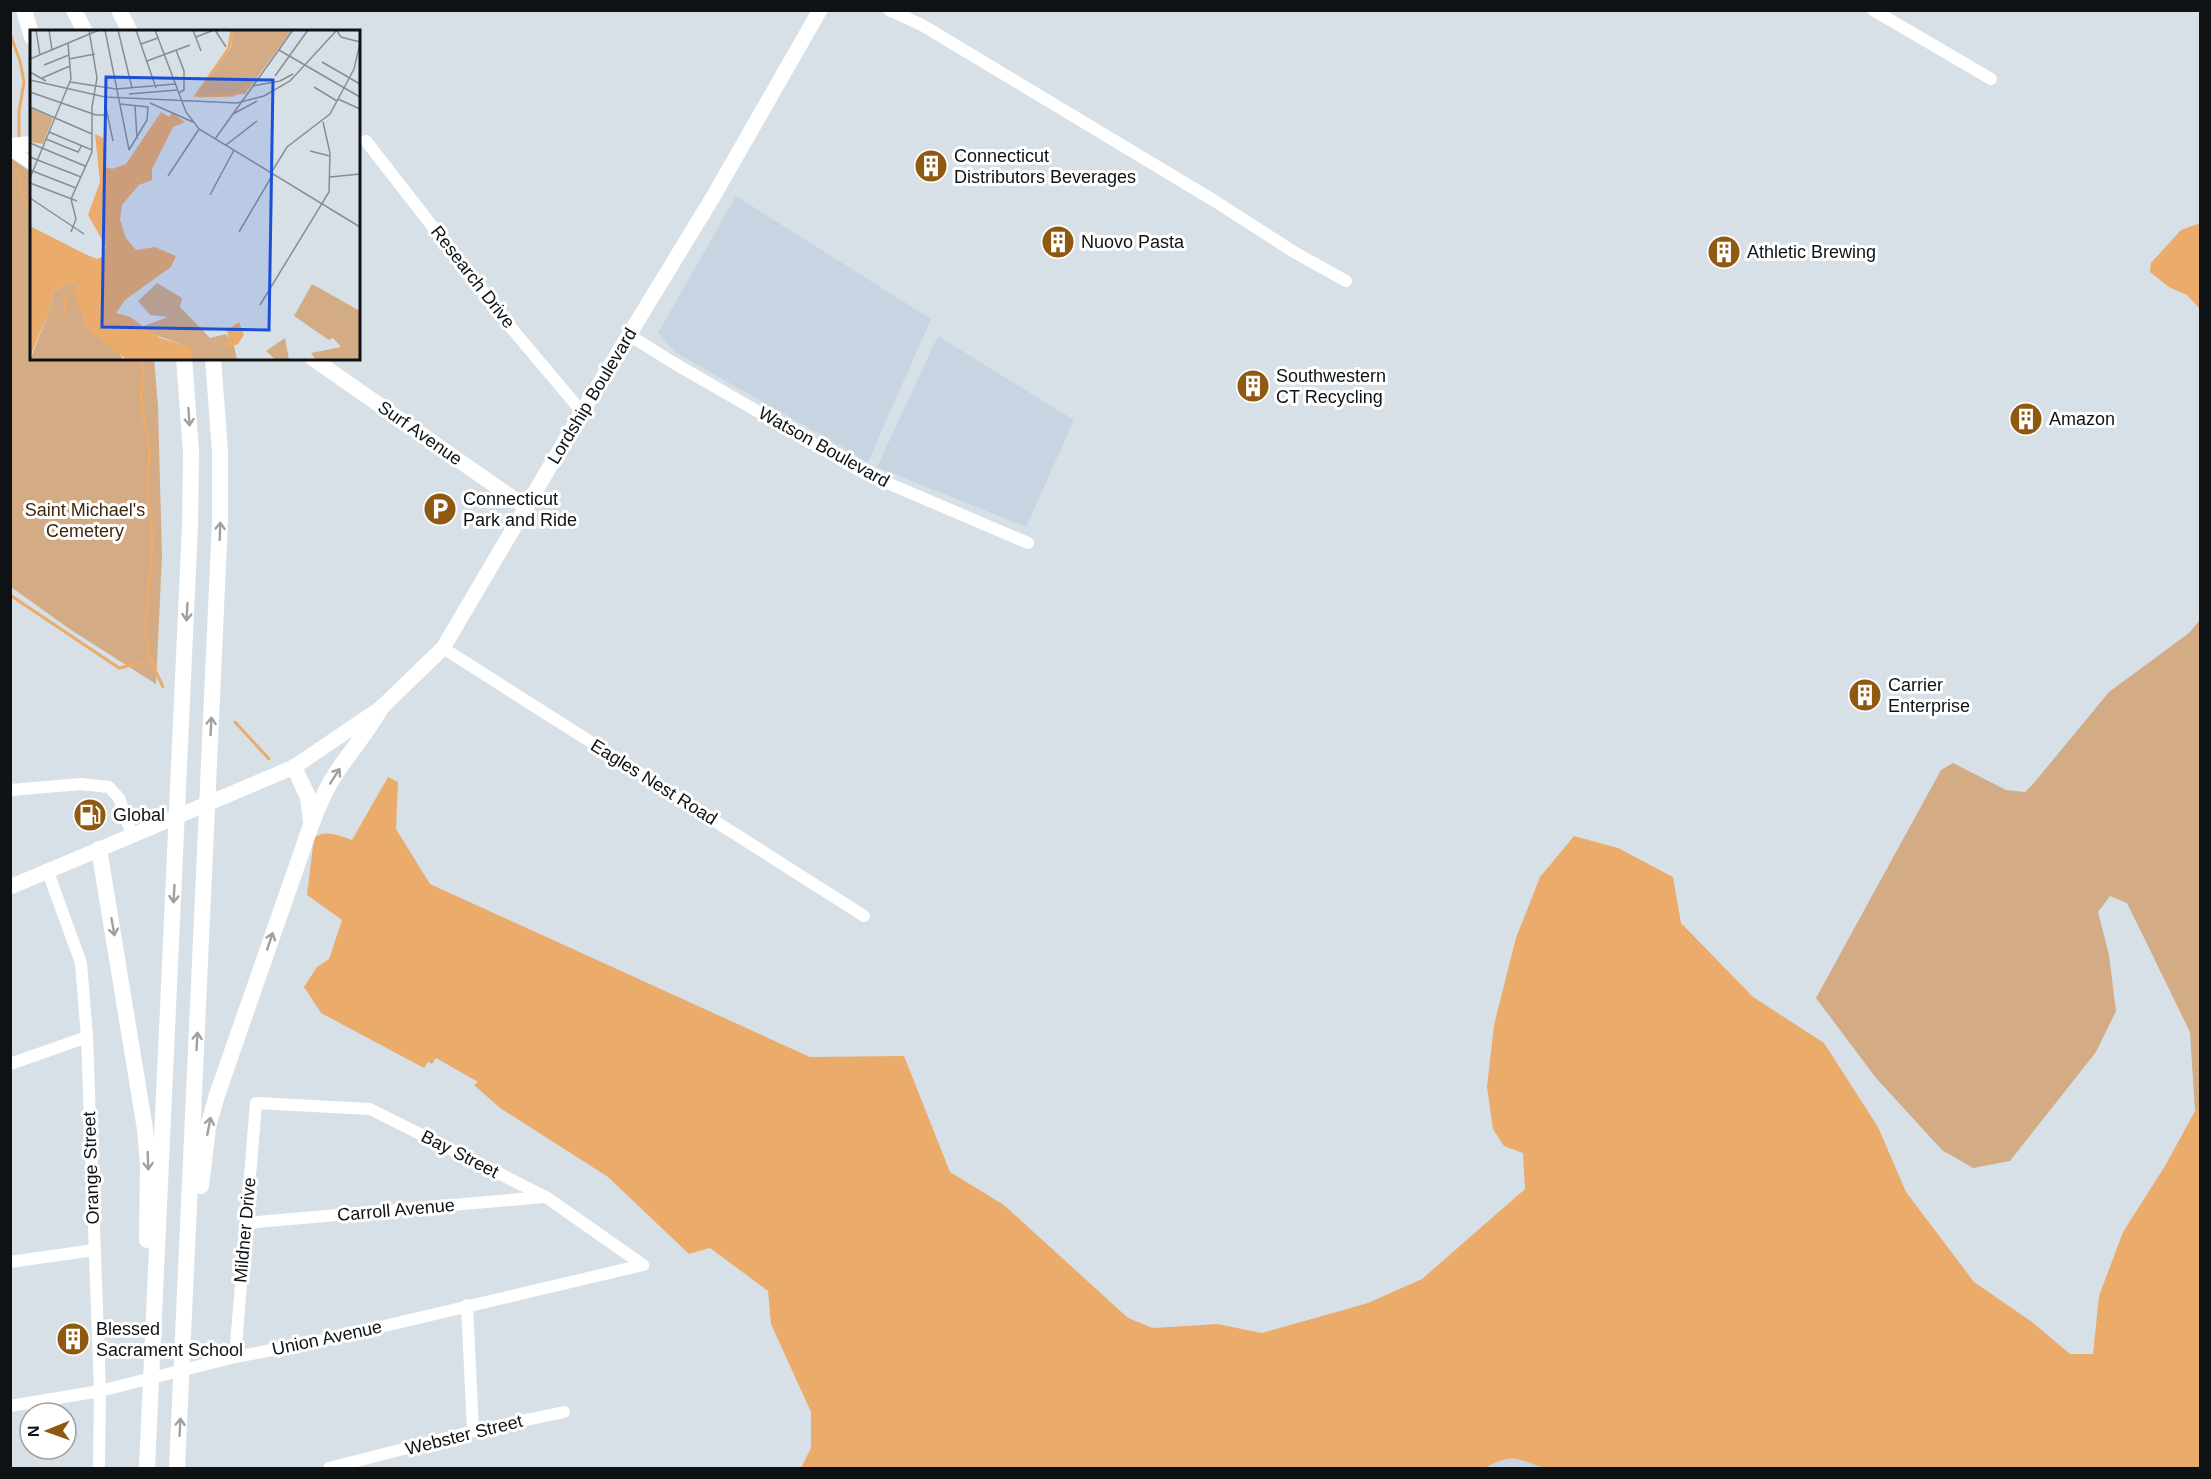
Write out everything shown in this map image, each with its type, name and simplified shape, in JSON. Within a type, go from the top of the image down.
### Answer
[{"type":"highway","points":[[24,10],[30,30]]},
{"type":"highway","points":[[74,10],[84,30]]},
{"type":"highway","points":[[107,10],[116,30]]},
{"type":"highway","points":[[119,10],[129,30]]},
{"type":"highway","points":[[10,148],[30,144]]},
{"type":"highway","points":[[147,1468],[191,488],[189,416],[184,360]]},
{"type":"highway","points":[[177,1468],[221,486],[219,417],[213,360]]},
{"type":"highway","points":[[183,1351],[206,1143],[212,1111],[318,806],[335,775],[381,708]]},
{"type":"highway","points":[[294,767],[310,803],[310,828]]},
{"type":"highway","points":[[99,849],[145,1130],[148,1180],[147,1271],[153,1358]]},
{"type":"main road","name":"Lordship Boulevard","points":[[10,887],[294,767],[381,708],[443,648],[582,412],[713,197],[820,10]]},
{"type":"main road","name":"Surf Avenue","points":[[315,360],[527,508]]},
{"type":"street","points":[[889,10],[922,25],[1213,200],[1294,252],[1346,281]]},
{"type":"street","points":[[1873,10],[1991,79]]},
{"type":"street","name":"Research Drive","points":[[366,141],[513,330],[582,412]]},
{"type":"street","points":[[10,148],[30,163]]},
{"type":"street","name":"Watson Boulevard","points":[[629,335],[864,473],[1028,543]]},
{"type":"street","name":"Eagles Nest Road","points":[[443,648],[864,915]]},
{"type":"street","points":[[10,790],[81,784],[109,787],[119,798],[132,835]]},
{"type":"street","name":"Orange Street","points":[[48,872],[81,963],[87,1038],[100,1391],[99,1468]]},
{"type":"street","points":[[10,1065],[87,1038]]},
{"type":"street","name":"Bay Street","points":[[256,1103],[370,1109],[546,1197],[643,1265]]},
{"type":"street","name":"Mildner Drive","points":[[235,1357],[256,1103]]},
{"type":"street","name":"Carroll Avenue","points":[[246,1223],[546,1197]]},
{"type":"street","points":[[10,1262],[94,1250]]},
{"type":"street","name":"Union Avenue","points":[[10,1406],[100,1391],[235,1357],[325,1340],[643,1265]]},
{"type":"street","points":[[467,1305],[473,1431]]},
{"type":"street","name":"Webster Street","points":[[334,1468],[473,1431],[564,1412]]},
{"type":"shaded area","points":[[736,196],[931,319],[868,462],[675,352],[658,333]]},
{"type":"shaded area","points":[[2200,223],[2200,309],[2187,295],[2169,287],[2150,272],[2151,263],[2181,230]]},
{"type":"shaded area","points":[[938,336],[1074,420],[1026,527],[877,467]]},
{"type":"shaded area","points":[[388,777],[398,782],[396,829],[430,884],[810,1057],[904,1056],[950,1172],[1004,1205],[1128,1318],[1153,1328],[1217,1324],[1262,1333],[1368,1303],[1422,1279],[1525,1189],[1523,1153],[1504,1146],[1493,1129],[1487,1087],[1494,1025],[1516,938],[1540,877],[1574,836],[1618,848],[1673,877],[1681,923],[1753,997],[1824,1043],[1878,1127],[1906,1192],[1974,1282],[2032,1322],[2070,1354],[2093,1354],[2099,1296],[2123,1232],[2200,1106],[2200,1468],[1544,1468],[1508,1459],[1485,1468],[801,1468],[811,1448],[811,1412],[771,1324],[768,1291],[710,1248],[689,1254],[608,1177],[500,1108],[474,1085],[478,1082],[436,1058],[432,1064],[428,1062],[424,1068],[321,1013],[304,987],[317,967],[329,959],[342,920],[307,895],[314,838],[328,834],[352,840]]},
{"type":"shaded area","points":[[1504,1458],[1520,1459],[1544,1468],[1485,1468]]},
{"type":"green space","name":"Saint Michael's Cemetery","points":[[11,158],[30,171],[30,360],[154,360],[158,406],[162,556],[156,684],[71,630],[11,587]]},
{"type":"green space","points":[[2200,620],[2200,1106],[2195,1111],[2190,1032],[2127,903],[2110,896],[2098,912],[2109,955],[2116,1011],[2096,1052],[2010,1161],[1973,1168],[1942,1150],[1876,1078],[1816,998],[1941,770],[1953,763],[2006,790],[2025,792],[2109,692],[2189,633]]},
{"type":"waterway","points":[[10,34],[20,61],[24,82],[19,111],[19,138]]},
{"type":"waterway","points":[[18,169],[22,196],[30,206]]},
{"type":"waterway","points":[[142,360],[141,403],[150,455],[148,490],[152,547],[146,634],[151,661]]},
{"type":"waterway","points":[[10,595],[119,668],[151,661],[163,687]]},
{"type":"waterway","points":[[235,722],[269,759]]},
{"type":"place","name":"Connecticut Distributors Beverages","points":[[931,166]]},
{"type":"place","name":"Nuovo Pasta","points":[[1058,242]]},
{"type":"place","name":"Athletic Brewing","points":[[1724,252]]},
{"type":"place","name":"Southwestern CT Recycling","points":[[1253,386]]},
{"type":"place","name":"Amazon","points":[[2026,419]]},
{"type":"place","name":"Connecticut Park and Ride","points":[[440,509]]},
{"type":"place","name":"Carrier Enterprise","points":[[1865,695]]},
{"type":"place","name":"Global","points":[[90,815]]},
{"type":"place","name":"Blessed Sacrament School","points":[[73,1339]]}]
